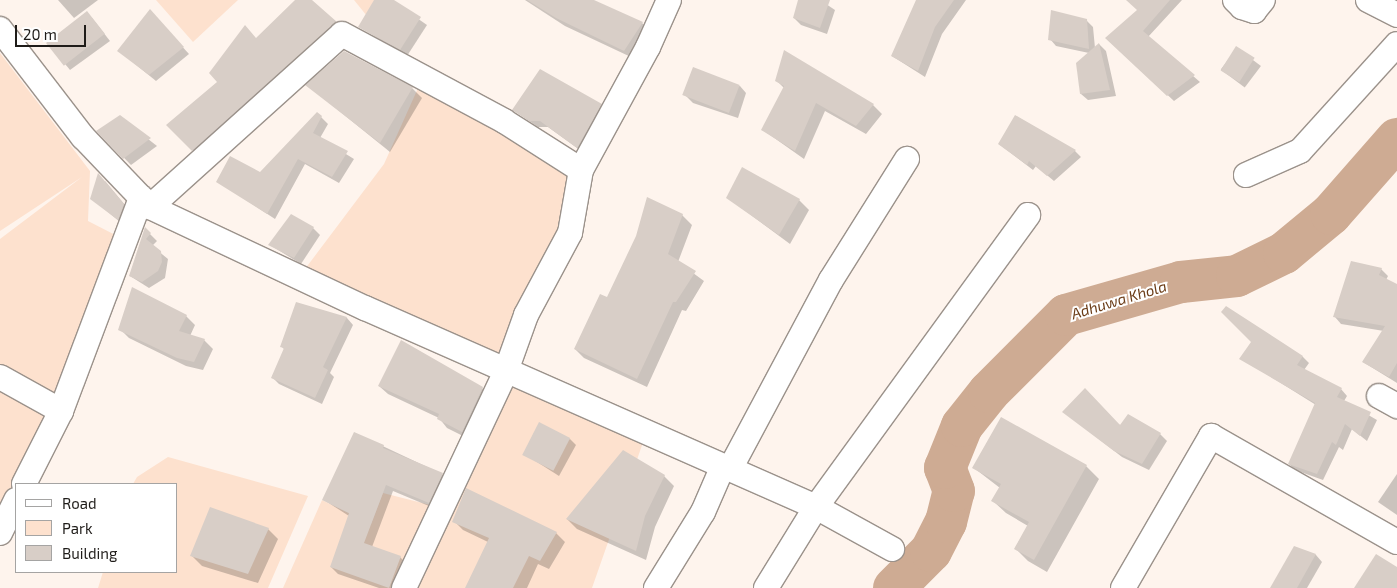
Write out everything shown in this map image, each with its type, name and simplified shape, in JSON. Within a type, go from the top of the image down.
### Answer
[{"type":"street","points":[[404,588],[506,371],[526,315],[570,233],[581,170],[648,47],[669,0]]},
{"type":"street","points":[[1235,0],[1242,7],[1254,11],[1263,0]]},
{"type":"street","points":[[1368,0],[1397,15]]},
{"type":"street","points":[[0,29],[83,137],[145,203],[506,371],[816,507],[892,550]]},
{"type":"street","points":[[25,483],[61,411],[145,203],[342,34],[504,121],[581,170]]},
{"type":"street","points":[[1246,175],[1300,151],[1397,44]]},
{"type":"street","points":[[656,588],[703,512],[831,280],[907,159]]},
{"type":"street","points":[[766,588],[816,507],[1028,215]]},
{"type":"street","points":[[0,378],[61,411]]},
{"type":"street","points":[[1122,588],[1211,436],[1397,542]]},
{"type":"street","points":[[0,533],[10,503]]},
{"type":"green space","points":[[156,0],[238,0],[193,42]]},
{"type":"green space","points":[[354,0],[392,0],[371,21]]},
{"type":"green space","points":[[0,53],[90,171],[88,221],[125,240],[18,483],[15,483],[15,491],[0,525],[0,239],[82,177],[0,231]]},
{"type":"green space","points":[[423,77],[581,170],[507,371],[647,431],[592,588],[283,588],[322,500],[371,524],[383,493],[442,508],[506,371],[299,277],[384,164]]},
{"type":"green space","points":[[168,457],[308,496],[268,588],[98,588],[103,573],[178,573],[178,483],[134,483],[137,477]]},
{"type":"building","points":[[295,0],[312,0],[337,22],[192,151],[166,125],[217,82],[209,73],[245,25],[256,38]]},
{"type":"building","points":[[374,0],[394,0],[421,17],[400,50],[358,27]]},
{"type":"building","points":[[527,0],[594,0],[643,22],[624,51],[556,18]]},
{"type":"building","points":[[798,0],[830,0],[820,28],[793,18]]},
{"type":"building","points":[[916,0],[954,0],[935,27],[918,71],[891,56]]},
{"type":"building","points":[[1126,0],[1170,0],[1143,31],[1195,75],[1167,96],[1105,38],[1137,10]]},
{"type":"building","points":[[150,9],[184,47],[149,75],[117,51]]},
{"type":"building","points":[[1051,10],[1087,19],[1089,49],[1048,40]]},
{"type":"building","points":[[87,11],[105,34],[64,66],[46,43]]},
{"type":"building","points":[[1099,43],[1110,90],[1080,94],[1076,63]]},
{"type":"building","points":[[1236,46],[1255,58],[1239,82],[1221,71]]},
{"type":"building","points":[[784,50],[874,104],[856,126],[816,103],[795,151],[761,130],[784,86],[775,81]]},
{"type":"building","points":[[344,51],[413,87],[380,143],[305,85]]},
{"type":"building","points":[[693,67],[740,85],[729,113],[682,95]]},
{"type":"building","points":[[540,69],[602,104],[577,148],[540,121],[530,121],[512,110]]},
{"type":"building","points":[[317,112],[322,116],[313,133],[348,151],[332,177],[298,159],[267,214],[216,182],[230,156],[260,172]]},
{"type":"building","points":[[120,115],[151,138],[123,159],[96,131]]},
{"type":"building","points":[[1015,115],[1076,150],[1047,176],[1029,161],[1027,165],[998,144]]},
{"type":"building","points":[[742,167],[800,199],[779,235],[726,198]]},
{"type":"building","points":[[98,173],[124,204],[118,220],[90,199]]},
{"type":"building","points":[[647,197],[683,214],[668,254],[696,271],[676,302],[673,302],[637,379],[574,349],[600,294],[607,297],[636,236]]},
{"type":"building","points":[[291,214],[314,227],[294,258],[268,245]]},
{"type":"building","points":[[145,227],[151,233],[146,239],[161,251],[162,262],[158,271],[142,282],[129,276]]},
{"type":"building","points":[[1351,261],[1382,268],[1379,275],[1397,284],[1397,363],[1389,377],[1362,362],[1385,326],[1333,317]]},
{"type":"building","points":[[132,287],[187,315],[179,331],[205,339],[194,362],[177,358],[118,330]]},
{"type":"building","points":[[296,302],[347,317],[323,367],[328,370],[315,398],[271,378],[284,348],[280,347]]},
{"type":"building","points":[[1226,306],[1303,356],[1297,365],[1342,388],[1337,397],[1371,412],[1360,436],[1345,424],[1336,445],[1332,442],[1317,474],[1288,464],[1315,403],[1239,359],[1251,342],[1221,312]]},
{"type":"building","points":[[401,340],[483,387],[462,432],[437,419],[439,414],[378,386]]},
{"type":"building","points":[[1085,388],[1120,425],[1128,414],[1161,433],[1142,464],[1114,451],[1062,412]]},
{"type":"building","points":[[1001,417],[1087,465],[1034,560],[1014,549],[1029,522],[991,501],[1001,484],[972,468]]},
{"type":"building","points":[[539,422],[570,438],[553,471],[522,455]]},
{"type":"building","points":[[354,432],[384,445],[383,448],[443,473],[429,503],[386,485],[364,543],[401,556],[389,588],[330,567],[349,513],[322,500]]},
{"type":"building","points":[[623,450],[665,475],[645,516],[636,551],[566,519]]},
{"type":"building","points":[[466,488],[557,532],[540,561],[529,556],[513,588],[465,588],[489,538],[452,522]]},
{"type":"building","points":[[210,507],[269,528],[248,574],[190,556]]},
{"type":"building","points":[[1294,546],[1316,554],[1297,588],[1270,588]]},
{"type":"building","points":[[1376,554],[1397,567],[1397,588],[1354,588]]},
{"type":"waterway","name":"Adhuwa Khola","points":[[894,588],[931,551],[946,522],[954,491],[945,468],[962,426],[989,392],[1066,315],[1181,282],[1237,276],[1284,253],[1331,214],[1397,139]]}]
